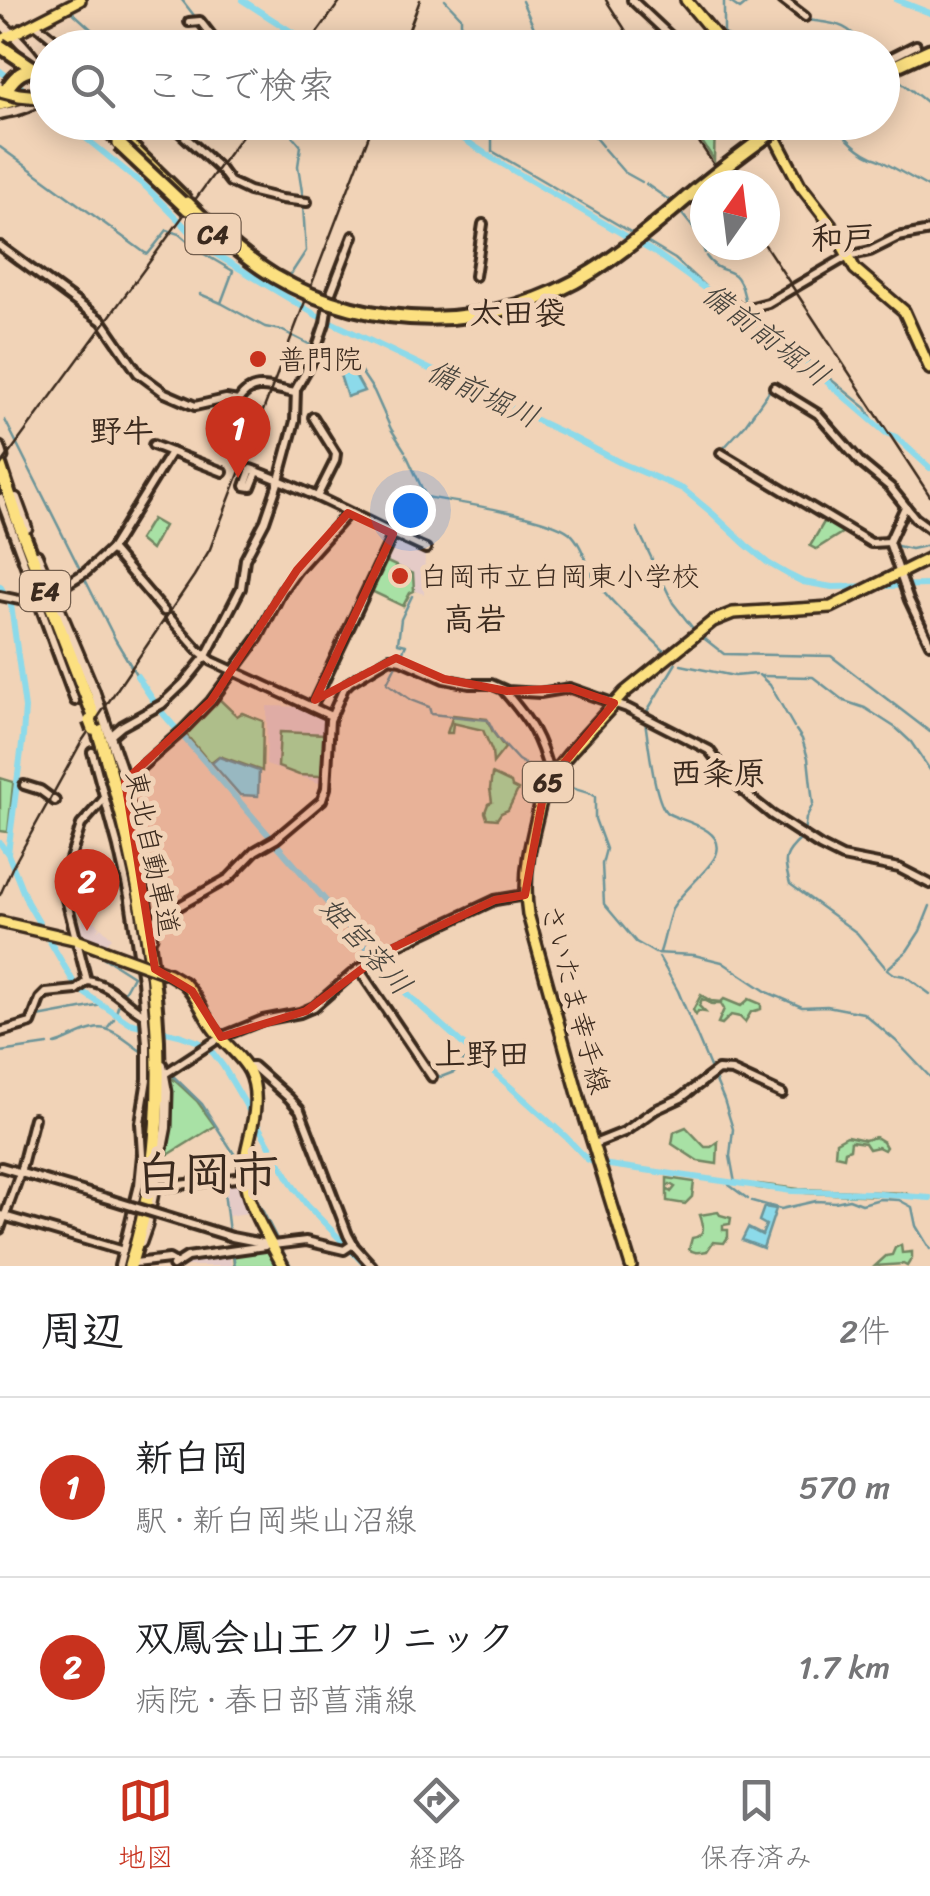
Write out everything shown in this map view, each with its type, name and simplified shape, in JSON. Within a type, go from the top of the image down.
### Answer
[{"type":"highway","points":[[0,48],[30,74]]},
{"type":"highway","points":[[900,60],[930,48]]},
{"type":"highway","points":[[3,91],[18,74],[27,70],[30,73]]},
{"type":"highway","points":[[3,91],[30,87]]},
{"type":"highway","points":[[0,104],[30,91]]},
{"type":"highway","name":"C4","points":[[119,140],[225,244],[272,279],[344,310],[412,322],[478,319],[517,310],[561,293],[621,256],[690,199]]},
{"type":"highway","name":"C4","points":[[120,140],[251,261],[283,281],[324,300],[364,312],[442,318],[517,306],[596,270],[761,140]]},
{"type":"highway","points":[[121,140],[187,203]]},
{"type":"highway","name":"C4","points":[[728,170],[770,140]]},
{"type":"highway","name":"東北自動車道","points":[[2,459],[28,546],[122,811],[149,955],[153,1037],[148,1154],[128,1265]]},
{"type":"highway","name":"東北自動車道","points":[[0,481],[93,722]]},
{"type":"main road","points":[[0,48],[12,35],[80,0]]},
{"type":"main road","points":[[686,0],[711,30]]},
{"type":"main road","points":[[0,22],[30,64]]},
{"type":"main road","points":[[0,114],[30,104]]},
{"type":"main road","points":[[780,140],[803,190],[831,225],[859,273],[904,311],[930,369]]},
{"type":"main road","points":[[2,459],[34,549],[94,690],[122,783],[151,922],[151,1020]]},
{"type":"main road","name":"さいたま幸手線","points":[[631,1266],[525,895],[530,852],[550,777],[614,703],[670,654],[724,615],[831,607],[873,588],[902,582],[930,558]]},
{"type":"main road","points":[[0,922],[77,940],[169,974],[197,997],[208,1022],[246,1066],[254,1088],[254,1119],[245,1177],[269,1246],[283,1266]]},
{"type":"main road","points":[[128,1265],[147,1226],[167,1120],[164,1075],[153,1037]]},
{"type":"street","points":[[632,0],[664,30]]},
{"type":"street","points":[[783,0],[804,17]]},
{"type":"street","points":[[189,22],[200,21],[207,30]]},
{"type":"street","points":[[34,24],[42,30]]},
{"type":"street","points":[[900,55],[916,45]]},
{"type":"street","points":[[120,140],[249,255],[284,278]]},
{"type":"street","points":[[188,140],[230,182],[266,195],[304,202]]},
{"type":"street","points":[[475,276],[483,224]]},
{"type":"street","points":[[730,302],[742,310],[762,305],[848,256],[870,251],[898,237],[930,231]]},
{"type":"street","points":[[109,736],[162,704],[184,683],[206,656],[241,588],[245,559],[266,521],[296,421],[295,393],[316,348],[329,298],[353,236]]},
{"type":"street","points":[[0,246],[102,320],[138,373],[164,393],[194,406],[226,399],[238,401],[246,390],[255,387],[295,393]]},
{"type":"street","points":[[774,387],[818,414],[853,454],[890,487],[914,518],[930,529]]},
{"type":"street","points":[[312,416],[336,454],[317,497]]},
{"type":"street","points":[[153,445],[223,472]]},
{"type":"street","points":[[56,591],[111,549],[171,452]]},
{"type":"street","points":[[721,454],[871,543],[889,542]]},
{"type":"street","points":[[257,472],[426,549]]},
{"type":"street","points":[[0,498],[75,701]]},
{"type":"street","points":[[905,506],[889,542],[930,644]]},
{"type":"street","points":[[122,783],[211,701],[258,638],[286,584],[348,512]]},
{"type":"street","points":[[312,706],[393,534]]},
{"type":"street","points":[[111,549],[206,656],[331,716]]},
{"type":"street","points":[[4,597],[34,598]]},
{"type":"street","points":[[151,922],[228,878],[255,851],[322,800],[331,716],[350,682],[390,658],[444,679],[484,683],[503,690],[540,693],[570,688],[646,716],[709,750],[751,798],[820,846],[842,856],[899,868],[930,884]]},
{"type":"street","points":[[503,690],[532,725],[550,777]]},
{"type":"street","points":[[92,752],[107,797],[130,900],[151,1020]]},
{"type":"street","points":[[24,785],[55,801]]},
{"type":"street","points":[[82,986],[65,871],[81,825],[107,797]]},
{"type":"street","points":[[164,1075],[221,1037],[270,1018],[306,1011],[375,957],[494,900],[525,895]]},
{"type":"street","points":[[359,969],[432,1077]]},
{"type":"street","points":[[0,1032],[31,1023],[46,993],[82,986],[107,986],[151,1020]]},
{"type":"street","points":[[153,1037],[140,1124],[140,1174],[124,1251],[128,1265],[170,1259],[175,1265],[187,1257],[304,1241],[349,1246]]},
{"type":"street","points":[[246,1066],[253,1066],[300,1110],[349,1246],[372,1266]]},
{"type":"street","points":[[594,1144],[624,1132],[655,1110],[681,1098],[718,1070],[732,1070],[782,1094]]},
{"type":"street","points":[[0,1229],[34,1118]]},
{"type":"street","points":[[1,1167],[269,1246]]},
{"type":"street","points":[[154,1188],[245,1177]]},
{"type":"street","points":[[3,1215],[124,1251]]},
{"type":"street","points":[[224,1252],[232,1237]]},
{"type":"highlighted area","points":[[348,513],[393,534],[315,700],[396,658],[444,679],[507,691],[570,688],[614,703],[545,786],[525,895],[495,900],[386,951],[306,1011],[221,1037],[192,991],[155,969],[125,781],[211,701],[297,570]]},
{"type":"shaded area","name":"白岡市立白岡東小学校","points":[[394,537],[425,550],[424,594],[410,593],[403,606],[369,590]]},
{"type":"shaded area","points":[[267,706],[305,707],[327,718],[325,785],[266,765]]},
{"type":"shaded area","points":[[89,916],[100,926],[95,932],[101,927],[112,938],[105,945],[107,948],[79,934],[77,927]]},
{"type":"shaded area","points":[[240,1180],[254,1212],[228,1216],[223,1182]]},
{"type":"shaded area","points":[[230,1253],[231,1266],[178,1266],[187,1259]]},
{"type":"green space","points":[[701,140],[715,140],[714,160]]},
{"type":"green space","points":[[827,517],[848,529],[816,549],[810,546]]},
{"type":"green space","points":[[152,519],[164,526],[151,550],[139,540]]},
{"type":"green space","points":[[383,560],[413,574],[414,591],[403,606],[369,590]]},
{"type":"green space","points":[[217,697],[237,716],[242,713],[263,721],[262,771],[219,756],[210,763],[184,732]]},
{"type":"green space","points":[[453,715],[487,719],[505,748],[493,763],[483,730],[453,723],[452,733],[447,733]]},
{"type":"green space","points":[[280,732],[325,734],[324,772],[320,776],[299,775],[278,767]]},
{"type":"green space","points":[[492,774],[518,790],[508,810],[497,819],[487,818],[485,812],[492,802]]},
{"type":"green space","points":[[0,778],[13,782],[8,832],[0,831]]},
{"type":"green space","points":[[701,995],[711,1001],[724,999],[741,1006],[749,999],[761,1004],[761,1009],[751,1012],[745,1022],[731,1015],[722,1024],[718,1023],[724,1009],[721,1004],[702,999],[699,1006],[705,1012],[698,1011],[696,1015],[693,1010]]},
{"type":"green space","points":[[169,1075],[197,1101],[215,1126],[168,1155],[163,1154]]},
{"type":"green space","points":[[686,1127],[705,1147],[718,1142],[717,1164],[698,1161],[672,1144],[674,1132]]},
{"type":"green space","points":[[847,1136],[865,1140],[875,1137],[886,1147],[869,1149],[865,1143],[851,1141],[844,1157],[835,1155],[836,1142]]},
{"type":"green space","points":[[667,1178],[694,1182],[692,1197],[685,1204],[667,1201],[667,1189],[671,1192],[675,1187],[667,1187]]},
{"type":"green space","points":[[758,1184],[906,1193],[910,1197],[806,1193],[757,1188]]},
{"type":"green space","points":[[718,1212],[731,1218],[730,1224],[723,1225],[723,1230],[728,1230],[724,1243],[713,1242],[707,1251],[691,1251],[692,1238],[703,1230],[700,1215]]},
{"type":"green space","points":[[901,1245],[902,1253],[912,1252],[907,1266],[875,1266],[892,1255]]},
{"type":"green space","points":[[268,1248],[280,1266],[234,1266],[233,1253]]},
{"type":"water","points":[[343,368],[355,375],[364,391],[347,397],[339,372]]},
{"type":"water","points":[[219,757],[259,771],[258,796],[240,795],[212,763]]},
{"type":"water","points":[[764,1207],[776,1209],[763,1248],[742,1240],[748,1228],[762,1235],[766,1225],[759,1221]]},
{"type":"waterway","points":[[182,0],[196,18]]},
{"type":"waterway","name":"備前前堀川","points":[[242,0],[289,30]]},
{"type":"waterway","points":[[445,0],[461,17],[461,30]]},
{"type":"waterway","points":[[727,0],[740,9],[751,0]]},
{"type":"waterway","points":[[897,0],[930,13]]},
{"type":"waterway","points":[[522,1],[535,30]]},
{"type":"waterway","points":[[724,1],[724,30]]},
{"type":"waterway","points":[[69,9],[92,30]]},
{"type":"waterway","points":[[807,20],[847,30]]},
{"type":"waterway","name":"備前堀川","points":[[0,71],[30,94]]},
{"type":"waterway","points":[[900,81],[930,105]]},
{"type":"waterway","name":"備前堀川","points":[[88,140],[147,188],[207,249],[316,315],[621,463],[683,489],[768,563],[789,575],[832,587],[930,585]]},
{"type":"waterway","points":[[296,140],[301,146],[298,166],[303,198]]},
{"type":"waterway","name":"備前前堀川","points":[[465,140],[657,254],[803,361],[930,468]]},
{"type":"waterway","points":[[492,140],[492,151],[634,234]]},
{"type":"waterway","points":[[597,140],[602,146]]},
{"type":"waterway","points":[[849,140],[930,188]]},
{"type":"waterway","points":[[0,147],[145,253],[167,230],[233,271],[221,303]]},
{"type":"waterway","points":[[604,149],[624,172],[642,182]]},
{"type":"waterway","points":[[646,184],[673,203]]},
{"type":"waterway","points":[[289,277],[306,251],[303,206]]},
{"type":"waterway","points":[[678,209],[690,224]]},
{"type":"waterway","points":[[645,241],[675,259],[720,300]]},
{"type":"waterway","points":[[710,260],[735,275],[746,305]]},
{"type":"waterway","points":[[277,292],[283,284]]},
{"type":"waterway","points":[[200,294],[360,370],[405,451]]},
{"type":"waterway","name":"備前前堀川","points":[[748,312],[866,408],[873,420]]},
{"type":"waterway","points":[[721,451],[772,387]]},
{"type":"waterway","name":"姫宮落川","points":[[5,420],[137,676]]},
{"type":"waterway","points":[[406,454],[426,497],[523,515],[570,533],[604,591],[667,654]]},
{"type":"waterway","points":[[921,526],[930,535]]},
{"type":"waterway","points":[[637,528],[673,603],[695,631]]},
{"type":"waterway","points":[[893,545],[911,549],[930,545]]},
{"type":"waterway","points":[[0,586],[11,605],[25,708],[8,853]]},
{"type":"waterway","points":[[412,596],[401,619],[398,643],[406,645],[387,683],[429,707],[431,714],[488,720],[496,736],[518,760],[547,777]]},
{"type":"waterway","points":[[701,636],[724,654],[831,656],[930,732]]},
{"type":"waterway","points":[[646,713],[676,663]]},
{"type":"waterway","points":[[681,665],[734,676],[756,674]]},
{"type":"waterway","points":[[759,675],[770,685],[794,727]]},
{"type":"waterway","name":"姫宮落川","points":[[137,676],[159,709],[406,993],[587,1159],[792,1191],[930,1198]]},
{"type":"waterway","points":[[762,676],[813,677],[844,701],[865,708],[896,728],[930,770]]},
{"type":"waterway","points":[[645,721],[658,795],[666,812],[706,830],[717,843],[715,858],[673,907],[660,952]]},
{"type":"waterway","points":[[796,730],[808,758],[813,804],[804,833]]},
{"type":"waterway","points":[[554,781],[595,796],[595,819],[606,849],[602,864],[604,904],[636,942],[655,953],[694,955],[722,962],[767,992],[802,1007],[827,1006],[863,1013],[930,1077]]},
{"type":"waterway","points":[[802,838],[786,858],[790,884],[857,933],[885,967]]},
{"type":"waterway","points":[[0,843],[27,902],[77,988],[129,1023],[199,1042],[213,1053],[294,1187],[366,1266]]},
{"type":"waterway","points":[[907,951],[930,906]]},
{"type":"waterway","points":[[95,952],[109,961]]},
{"type":"waterway","points":[[904,976],[887,969],[905,953]]},
{"type":"waterway","points":[[659,957],[678,991],[724,1100],[733,1129],[730,1156],[735,1183]]},
{"type":"waterway","points":[[111,962],[133,976],[122,996]]},
{"type":"waterway","points":[[907,977],[930,994]]},
{"type":"waterway","points":[[115,1016],[120,1000]]},
{"type":"waterway","points":[[38,1017],[102,1005]]},
{"type":"waterway","points":[[108,1027],[114,1019]]},
{"type":"waterway","points":[[55,1044],[103,1028],[144,1053]]},
{"type":"waterway","points":[[0,1052],[48,1045]]},
{"type":"waterway","points":[[433,1074],[441,1077],[454,1072],[466,1058],[474,1062],[477,1059]]},
{"type":"waterway","points":[[171,1074],[202,1104],[240,1163]]},
{"type":"waterway","points":[[729,1183],[748,1199]]},
{"type":"waterway","points":[[223,1184],[229,1232]]},
{"type":"waterway","points":[[251,1188],[277,1239]]},
{"type":"waterway","points":[[752,1201],[781,1209],[816,1201],[849,1199],[862,1204],[880,1199],[899,1200],[912,1207],[916,1226],[930,1249]]},
{"type":"waterway","points":[[281,1248],[291,1266]]},
{"type":"waterway","points":[[233,1254],[235,1266]]},
{"type":"railway","points":[[319,30],[341,0]]},
{"type":"railway","points":[[409,30],[420,0]]},
{"type":"railway","points":[[606,0],[625,30]]},
{"type":"railway","points":[[0,466],[239,140]]},
{"type":"railway","points":[[0,895],[82,741],[210,549],[367,140]]},
{"type":"railway","points":[[698,140],[717,170]]},
{"type":"railway","points":[[775,260],[930,496]]},
{"type":"place","name":"普門院","points":[[258,359]]},
{"type":"place","name":"新白岡","points":[[238,478]]},
{"type":"place","name":"白岡市立白岡東小学校","points":[[400,576]]},
{"type":"place","name":"双鳳会山王クリニック","points":[[87,931]]},
{"type":"district","name":"和戸","points":[[843,238]]},
{"type":"district","name":"太田袋","points":[[518,313]]},
{"type":"district","name":"野牛","points":[[122,431]]},
{"type":"district","name":"高岩","points":[[475,619]]},
{"type":"district","name":"西粂原","points":[[718,773]]},
{"type":"district","name":"上野田","points":[[482,1054]]},
{"type":"district","name":"白岡市","points":[[207,1173]]}]
